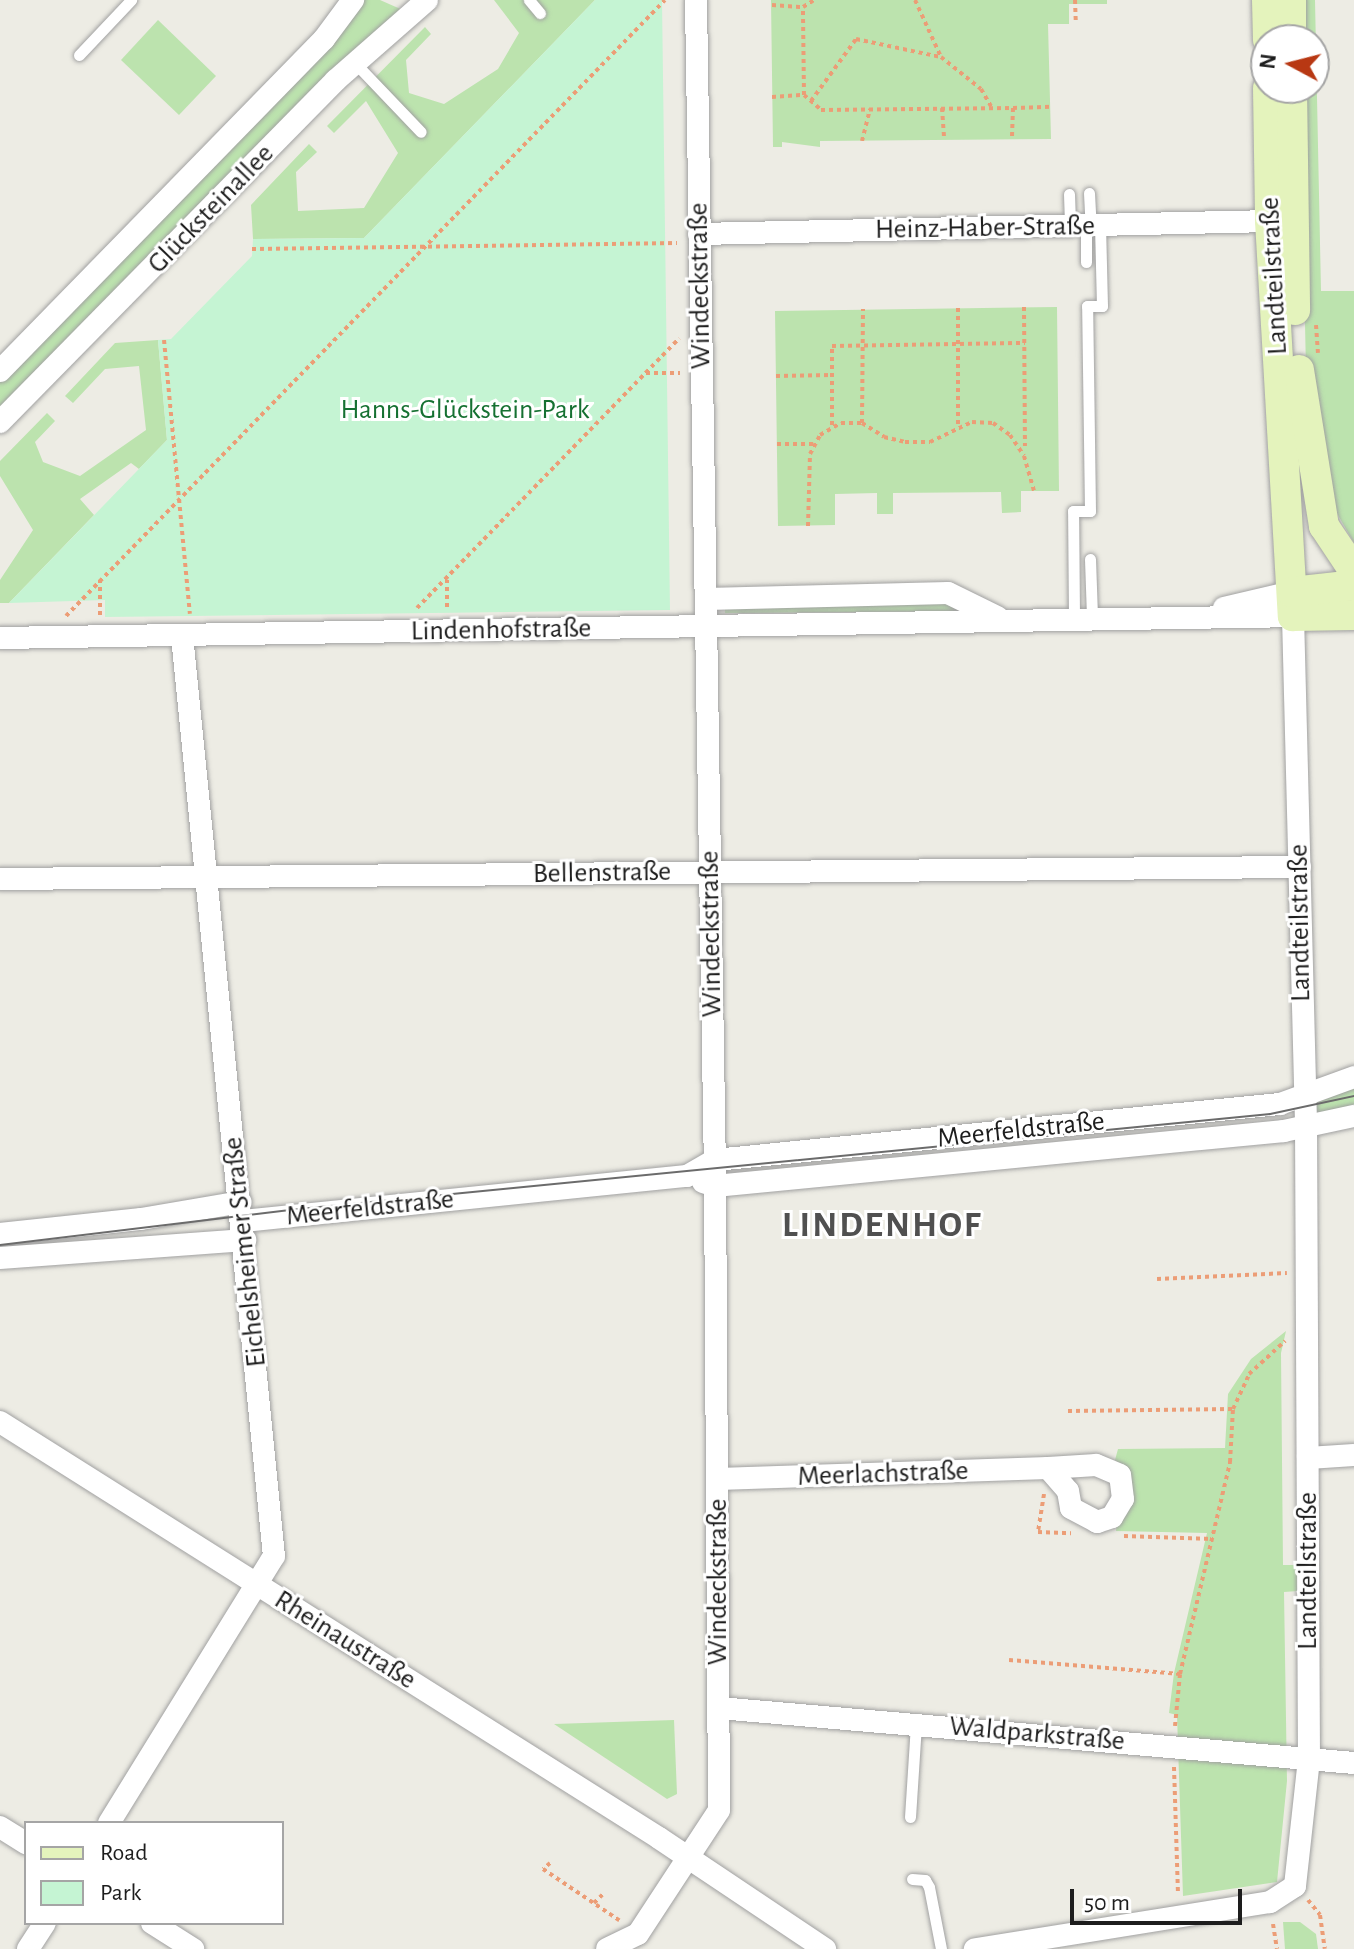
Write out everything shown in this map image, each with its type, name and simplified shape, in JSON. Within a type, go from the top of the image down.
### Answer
[{"type":"street","name":"Glücksteinallee","points":[[0,371],[324,39],[353,0]]},
{"type":"street","name":"Glücksteinallee","points":[[0,422],[355,63],[427,0]]},
{"type":"street","name":"Windeckstraße","points":[[638,1934],[719,1810],[715,1160],[696,0]]},
{"type":"street","points":[[1267,0],[1268,24]]},
{"type":"street","points":[[1291,0],[1291,24]]},
{"type":"street","name":"Landteilstraße","points":[[1268,104],[1270,221],[1292,604],[1300,867],[1302,1096],[1306,1123],[1309,1759],[1295,1886]]},
{"type":"street","name":"Landteilstraße","points":[[1292,104],[1295,323],[1302,410],[1324,526],[1354,571]]},
{"type":"street","name":"Heinz-Haber-Straße","points":[[699,239],[1270,221]]},
{"type":"street","points":[[1292,604],[1354,585]]},
{"type":"street","name":"Lindenhofstraße","points":[[706,599],[948,593],[1001,619]]},
{"type":"street","name":"Lindenhofstraße","points":[[0,638],[706,627],[1204,614],[1292,604],[1354,615]]},
{"type":"street","name":"Eichelsheimer Straße","points":[[110,1821],[260,1587],[274,1556],[207,877],[187,636]]},
{"type":"street","name":"Bellenstraße","points":[[0,879],[1300,867]]},
{"type":"street","name":"Meerfeldstraße","points":[[0,1258],[243,1221],[687,1176],[715,1160],[1280,1104],[1354,1077]]},
{"type":"street","name":"Meerfeldstraße","points":[[687,1176],[715,1186],[1284,1131],[1306,1123],[1354,1116]]},
{"type":"street","name":"Meerfeldstraße","points":[[0,1234],[141,1219],[243,1221]]},
{"type":"street","name":"Rheinaustraße","points":[[0,1422],[825,1949]]},
{"type":"street","points":[[1308,1458],[1354,1455]]},
{"type":"street","name":"Meerlachstraße","points":[[718,1479],[1048,1468]]},
{"type":"street","name":"Waldparkstraße","points":[[719,1708],[1354,1763]]},
{"type":"street","points":[[0,1827],[24,1842]]},
{"type":"street","points":[[975,1949],[1270,1902],[1295,1886]]},
{"type":"street","points":[[28,1949],[44,1925]]},
{"type":"street","points":[[155,1925],[193,1949]]},
{"type":"street","points":[[607,1949],[638,1934]]},
{"type":"lane","points":[[79,55],[131,0]]},
{"type":"lane","points":[[529,0],[540,13]]},
{"type":"lane","points":[[355,63],[421,132]]},
{"type":"lane","points":[[1086,262],[1089,193]]},
{"type":"lane","points":[[1069,194],[1087,226],[1102,306],[1087,306],[1090,511],[1073,511],[1083,616]]},
{"type":"lane","points":[[1083,616],[1090,559]]},
{"type":"lane","points":[[910,1817],[916,1724]]},
{"type":"lane","points":[[912,1879],[925,1880],[929,1887],[941,1949]]},
{"type":"path","points":[[44,637],[665,0]]},
{"type":"path","points":[[772,5],[803,7],[814,0]]},
{"type":"path","points":[[915,0],[941,57]]},
{"type":"path","points":[[1075,0],[1076,23]]},
{"type":"path","points":[[803,7],[804,95]]},
{"type":"path","points":[[811,101],[856,39],[941,57],[981,89],[992,108]]},
{"type":"path","points":[[772,97],[804,95],[821,110],[1051,107]]},
{"type":"path","points":[[942,108],[944,140]]},
{"type":"path","points":[[1012,140],[1013,108]]},
{"type":"path","points":[[862,141],[870,109]]},
{"type":"path","points":[[252,249],[699,239]]},
{"type":"path","points":[[1024,307],[1025,446]]},
{"type":"path","points":[[958,308],[958,427]]},
{"type":"path","points":[[862,423],[863,309]]},
{"type":"path","points":[[394,632],[701,318]]},
{"type":"path","points":[[164,340],[179,498],[187,636]]},
{"type":"path","points":[[832,425],[832,346],[1025,343]]},
{"type":"path","points":[[646,373],[702,373]]},
{"type":"path","points":[[776,376],[832,375]]},
{"type":"path","points":[[808,526],[813,444],[832,425],[862,423],[884,437],[905,442],[930,442],[958,427],[993,423],[1010,435],[1033,473],[1034,491]]},
{"type":"path","points":[[777,444],[813,444]]},
{"type":"path","points":[[446,631],[447,578]]},
{"type":"path","points":[[100,580],[100,637]]},
{"type":"path","points":[[1157,1279],[1306,1272]]},
{"type":"path","points":[[1179,1916],[1173,1745],[1180,1674],[1230,1462],[1233,1409],[1239,1390],[1260,1360],[1288,1340],[1307,1340]]},
{"type":"path","points":[[1068,1411],[1233,1409]]},
{"type":"path","points":[[1009,1660],[1180,1674]]},
{"type":"path","points":[[550,1863],[543,1869],[638,1934]]},
{"type":"path","points":[[1295,1886],[1320,1915],[1325,1949]]},
{"type":"path","points":[[594,1903],[603,1894]]},
{"type":"green space","points":[[359,0],[380,0],[405,11],[0,414],[0,381]]},
{"type":"green space","points":[[494,0],[595,0],[364,238],[253,239],[251,205],[309,144],[317,152],[296,172],[298,211],[364,208],[398,153],[366,101],[334,133],[327,126],[425,27],[431,34],[406,60],[409,93],[444,104],[498,69],[519,33]]},
{"type":"green space","name":"Hanns-Glückstein-Park","points":[[595,0],[662,0],[670,610],[105,617],[105,600],[9,603],[167,440],[158,340],[171,339],[252,256],[253,239],[364,238]]},
{"type":"green space","points":[[771,0],[1107,0],[1107,4],[1069,4],[1069,24],[1048,24],[1051,139],[820,141],[820,147],[782,142],[782,147],[773,147]]},
{"type":"green space","points":[[1298,0],[1315,0],[1315,24],[1299,24]]},
{"type":"green space","points":[[158,20],[216,76],[179,115],[121,60]]},
{"type":"green space","points":[[1300,104],[1317,104],[1321,291],[1354,291],[1354,543],[1331,503],[1306,371]]},
{"type":"green space","points":[[1057,307],[1059,491],[1021,491],[1021,512],[1002,513],[1001,492],[893,493],[893,514],[877,514],[877,493],[835,494],[835,525],[778,526],[775,311]]},
{"type":"green space","points":[[158,340],[167,440],[139,469],[131,463],[80,499],[94,515],[9,603],[0,603],[0,580],[33,530],[0,476],[0,461],[47,413],[55,421],[35,442],[43,462],[80,476],[146,430],[139,366],[105,369],[73,403],[65,396],[115,343]]},
{"type":"green space","points":[[946,601],[969,611],[725,613],[725,604]]},
{"type":"green space","points":[[1354,1077],[1354,1116],[1306,1123],[1302,1096]]},
{"type":"green space","points":[[1286,1331],[1281,1353],[1283,1565],[1298,1565],[1298,1591],[1284,1592],[1287,1781],[1277,1882],[1183,1896],[1177,1715],[1169,1713],[1174,1673],[1207,1533],[1116,1531],[1123,1467],[1115,1460],[1118,1449],[1225,1448],[1228,1394],[1251,1359]]},
{"type":"green space","points":[[674,1720],[677,1794],[667,1799],[554,1724]]},
{"type":"green space","points":[[1283,1922],[1300,1922],[1316,1934],[1318,1949],[1285,1949]]},
{"type":"tram line","points":[[0,1245],[289,1210],[1270,1114],[1354,1096]]},
{"type":"district","name":"LINDENHOF","points":[[882,1226]]}]
